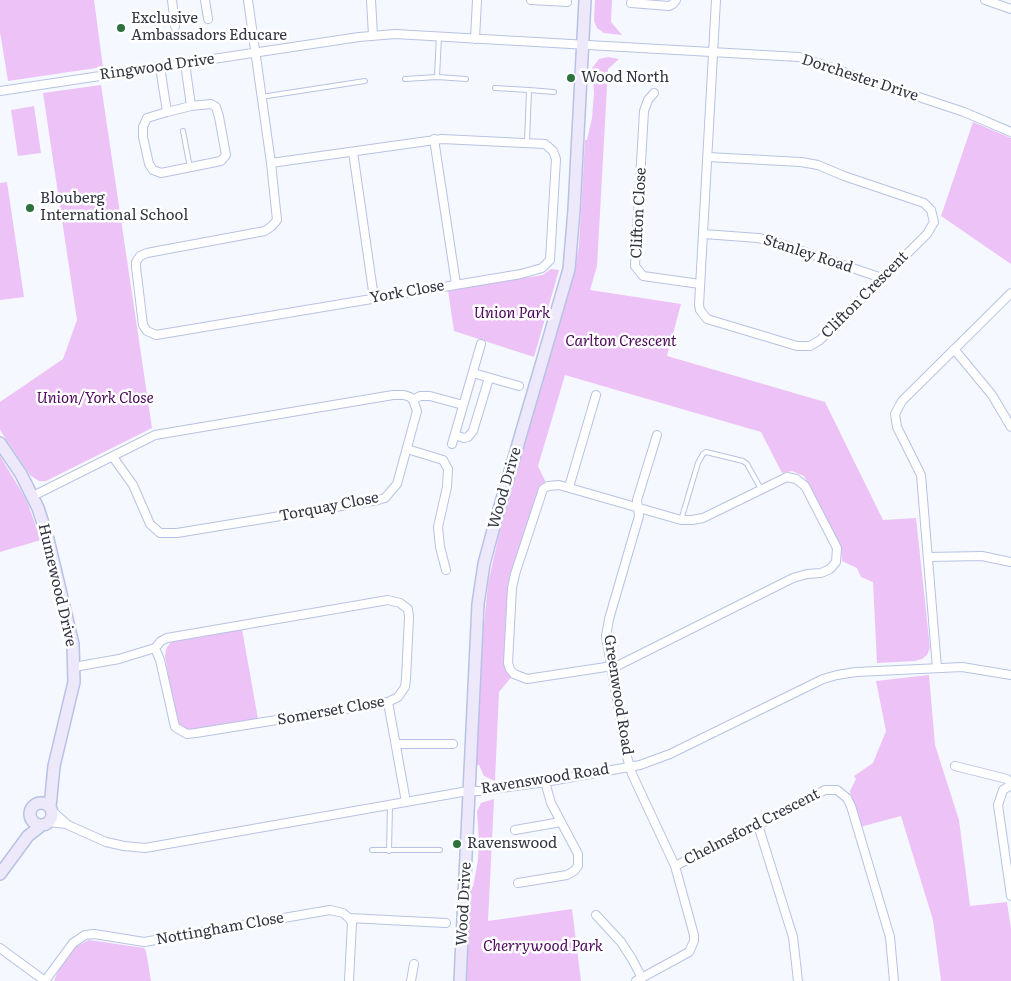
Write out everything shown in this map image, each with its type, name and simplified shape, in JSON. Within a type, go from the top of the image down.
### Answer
[{"type":"street","points":[[172,0],[175,26]]},
{"type":"street","points":[[206,0],[208,19]]},
{"type":"street","name":"York Close","points":[[248,0],[272,163],[277,216],[275,223],[269,229],[147,253],[138,258],[136,267],[145,329],[156,335],[532,272],[542,268],[550,260],[556,159],[553,151],[545,144],[434,140],[272,163]]},
{"type":"street","points":[[371,0],[373,35]]},
{"type":"street","points":[[475,39],[477,0]]},
{"type":"street","points":[[531,0],[567,2]]},
{"type":"street","name":"Wood Drive","points":[[460,981],[477,619],[484,564],[569,269],[585,0]]},
{"type":"street","points":[[631,3],[669,6],[674,4],[676,0]]},
{"type":"street","name":"Clifton Crescent","points":[[708,157],[801,162],[818,165],[844,176],[924,203],[928,206],[934,218],[932,227],[820,340],[804,347],[707,320],[700,310],[700,284],[716,0]]},
{"type":"street","points":[[985,0],[1011,9]]},
{"type":"street","name":"Ringwood Drive","points":[[0,91],[373,35],[439,36],[582,45]]},
{"type":"street","name":"Dorchester Drive","points":[[582,45],[799,57],[964,112],[1011,132]]},
{"type":"street","points":[[185,63],[191,106]]},
{"type":"street","points":[[160,67],[167,112]]},
{"type":"street","name":"Clifton Close","points":[[654,93],[648,100],[644,111],[635,266],[643,276],[700,284]]},
{"type":"street","points":[[211,104],[215,106],[220,117],[227,153],[225,158],[221,161],[161,173],[153,170],[149,164],[143,137],[143,124],[147,118],[167,112],[191,106],[211,104]]},
{"type":"street","points":[[434,140],[456,284]]},
{"type":"street","points":[[353,152],[374,298]]},
{"type":"street","name":"Stanley Road","points":[[704,234],[758,238],[772,241],[882,278]]},
{"type":"street","points":[[937,668],[921,475],[897,427],[895,414],[902,401],[1011,293]]},
{"type":"street","points":[[452,444],[481,344]]},
{"type":"street","points":[[954,349],[992,395],[1011,427]]},
{"type":"street","points":[[473,373],[519,386]]},
{"type":"street","points":[[455,435],[468,438],[473,431],[489,378]]},
{"type":"street","points":[[33,496],[155,435],[393,395],[404,395],[413,400],[420,396],[430,396],[464,405]]},
{"type":"street","points":[[569,488],[596,395]]},
{"type":"street","name":"Torquay Close","points":[[113,457],[133,485],[150,524],[160,533],[166,534],[378,500],[389,495],[397,484],[416,416],[416,406],[413,400]]},
{"type":"street","name":"Greenwood Road","points":[[639,979],[689,952],[694,941],[675,866],[630,766],[606,636],[639,516],[637,500],[656,435]]},
{"type":"street","name":"Humewood Drive","points":[[0,443],[33,496],[48,539],[70,628],[74,682],[54,766],[48,816]]},
{"type":"street","points":[[407,449],[438,458],[446,464],[447,487],[438,527],[440,547],[446,570]]},
{"type":"street","points":[[787,477],[796,479],[803,483],[837,548],[837,557],[833,566],[825,571],[793,578],[619,665],[527,679],[514,674],[508,663],[512,588],[539,496],[543,489],[548,486],[559,485],[638,508],[681,520],[703,518],[787,477]]},
{"type":"street","points":[[928,557],[982,556],[1011,562]]},
{"type":"street","name":"Somerset Close","points":[[74,667],[119,658],[155,648],[161,641],[167,638],[388,600],[404,604],[408,608],[406,679],[402,693],[398,697],[388,702],[187,734],[175,728],[160,660],[155,648]]},
{"type":"street","name":"Ravenswood Road","points":[[48,816],[106,842],[145,848],[468,791],[545,782],[630,766],[658,759],[830,677],[856,672],[962,667],[1011,676]]},
{"type":"street","points":[[388,702],[406,802]]},
{"type":"street","points":[[396,744],[453,744]]},
{"type":"street","name":"Humewood Drive","points":[[36,804],[54,766]]},
{"type":"street","points":[[955,766],[1008,779],[1011,784],[1002,792],[998,805],[1011,896]]},
{"type":"street","points":[[518,883],[567,875],[574,872],[578,866],[578,854],[551,803],[545,782]]},
{"type":"street","name":"Chelmsford Crescent","points":[[675,866],[825,790],[837,790],[847,798],[890,937],[894,981]]},
{"type":"street","points":[[16,850],[30,817],[30,810],[36,804],[43,803],[48,816]]},
{"type":"street","points":[[30,817],[35,823],[48,816]]},
{"type":"street","points":[[0,874],[16,850],[48,816]]},
{"type":"street","points":[[515,830],[561,822]]},
{"type":"street","points":[[758,825],[793,937],[798,981]]},
{"type":"street","name":"Nottingham Close","points":[[0,948],[45,981],[73,943],[86,935],[94,934],[144,942],[330,910],[338,911],[349,918],[446,923]]},
{"type":"street","points":[[596,915],[621,942],[632,959],[639,979]]},
{"type":"street","points":[[349,918],[352,923],[350,981]]},
{"type":"street","points":[[411,981],[414,964]]},
{"type":"lane","points":[[438,77],[439,36]]},
{"type":"lane","points":[[405,79],[438,77],[466,79]]},
{"type":"lane","points":[[261,97],[365,81]]},
{"type":"lane","points":[[494,88],[554,92]]},
{"type":"lane","points":[[527,142],[530,90]]},
{"type":"lane","points":[[183,131],[190,168]]},
{"type":"lane","points":[[681,520],[698,463],[702,454],[706,452],[743,461],[747,464],[761,489]]},
{"type":"lane","points":[[389,851],[390,805]]},
{"type":"lane","points":[[372,850],[440,850]]},
{"type":"green space","points":[[0,0],[94,0],[103,67],[8,81],[0,32]]},
{"type":"green space","points":[[595,0],[612,0],[611,22],[622,35],[604,33],[597,28],[594,21]]},
{"type":"green space","name":"Carlton Crescent","points":[[608,57],[619,59],[608,69],[597,266],[590,290],[681,304],[667,356],[825,402],[883,520],[916,518],[930,648],[927,655],[915,661],[877,663],[873,582],[861,577],[857,568],[842,561],[841,546],[804,476],[792,471],[782,473],[761,432],[565,375],[538,466],[547,485],[514,574],[507,663],[514,674],[499,692],[495,781],[484,776],[479,765],[476,765],[482,644],[488,584],[499,534],[574,274],[579,246],[585,140],[587,140],[592,118],[594,93],[592,68],[599,59]]},
{"type":"green space","name":"Union/York Close","points":[[101,85],[152,428],[46,481],[39,481],[31,476],[0,430],[0,402],[63,359],[77,320],[43,93]]},
{"type":"green space","points":[[34,106],[41,153],[18,156],[11,110]]},
{"type":"green space","points":[[973,122],[1011,138],[1011,264],[941,216]]},
{"type":"green space","points":[[7,182],[24,297],[0,300],[0,183]]},
{"type":"green space","name":"Union Park","points":[[551,269],[559,270],[534,357],[454,331],[448,290],[543,275]]},
{"type":"green space","points":[[0,456],[26,499],[41,540],[0,552]]},
{"type":"green space","points":[[242,629],[258,719],[186,730],[176,720],[165,656],[166,649],[170,643],[176,640]]},
{"type":"green space","points":[[929,675],[935,745],[959,820],[970,906],[1007,902],[1011,929],[1011,981],[941,981],[933,920],[901,816],[860,827],[850,791],[856,779],[854,776],[873,763],[886,731],[876,681]]},
{"type":"green space","name":"Cherrywood Park","points":[[494,799],[488,921],[572,909],[581,981],[466,981],[470,887],[473,887],[478,860],[477,811],[481,803]]},
{"type":"green space","points":[[89,940],[144,948],[151,981],[54,981],[58,971],[75,947]]},
{"type":"place","name":"Exclusive Ambassadors Educare","points":[[121,28]]},
{"type":"place","name":"Wood North","points":[[571,78]]},
{"type":"place","name":"Blouberg International School","points":[[30,208]]},
{"type":"place","name":"Ravenswood","points":[[457,844]]}]
